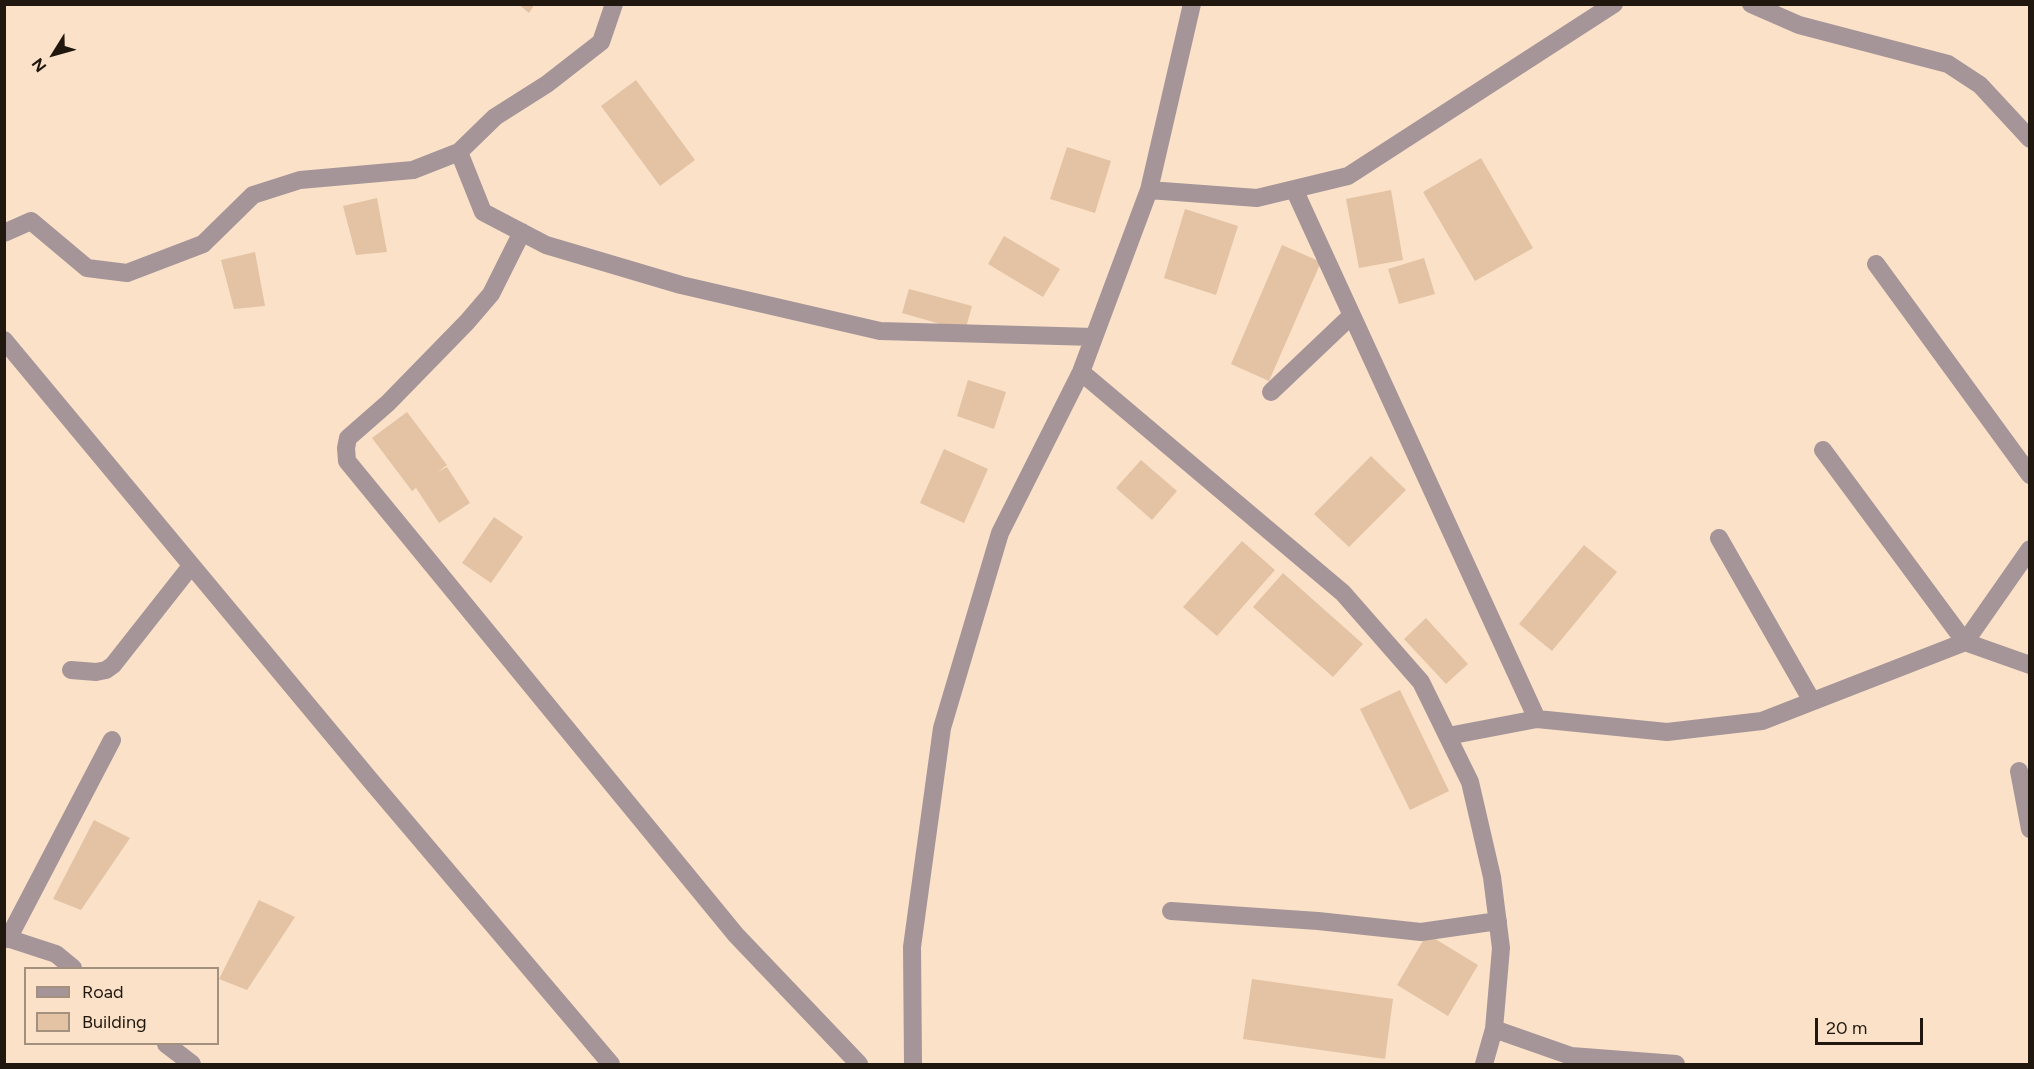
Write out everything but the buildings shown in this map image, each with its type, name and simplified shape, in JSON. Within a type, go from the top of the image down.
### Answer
[{"type":"street","points":[[4,233],[31,221],[87,268],[127,273],[203,244],[253,195],[300,180],[413,170],[459,152],[495,117],[547,84],[601,42],[614,4]]},
{"type":"street","points":[[913,1065],[912,947],[942,728],[1000,532],[1082,372],[1149,190],[1192,4]]},
{"type":"street","points":[[1149,190],[1257,198],[1348,176],[1614,4]]},
{"type":"street","points":[[1751,4],[1799,25],[1948,64],[1980,85],[2030,140]]},
{"type":"street","points":[[459,152],[483,212],[546,245],[681,285],[880,331],[1094,337]]},
{"type":"street","points":[[1294,189],[1537,719]]},
{"type":"street","points":[[522,232],[491,294],[388,403],[348,438],[347,461],[736,935],[859,1065]]},
{"type":"street","points":[[1876,264],[2030,475]]},
{"type":"street","points":[[1271,392],[1351,316]]},
{"type":"street","points":[[4,340],[611,1065]]},
{"type":"street","points":[[1082,372],[1342,593],[1421,682],[1470,782],[1492,877],[1502,948],[1494,1029],[1484,1065]]},
{"type":"street","points":[[1823,450],[1965,642],[2030,665]]},
{"type":"street","points":[[1719,538],[1812,701]]},
{"type":"street","points":[[1448,736],[1537,719],[1667,732],[1762,722],[1965,642],[2030,549]]},
{"type":"street","points":[[71,670],[96,672],[106,670],[113,664],[191,566]]},
{"type":"street","points":[[71,967],[56,954],[6,938],[112,740]]},
{"type":"street","points":[[2019,771],[2030,829]]},
{"type":"street","points":[[1170,911],[1318,921],[1421,932],[1498,921]]},
{"type":"street","points":[[1494,1029],[1571,1056],[1676,1065]]},
{"type":"street","points":[[167,1045],[192,1065]]}]
